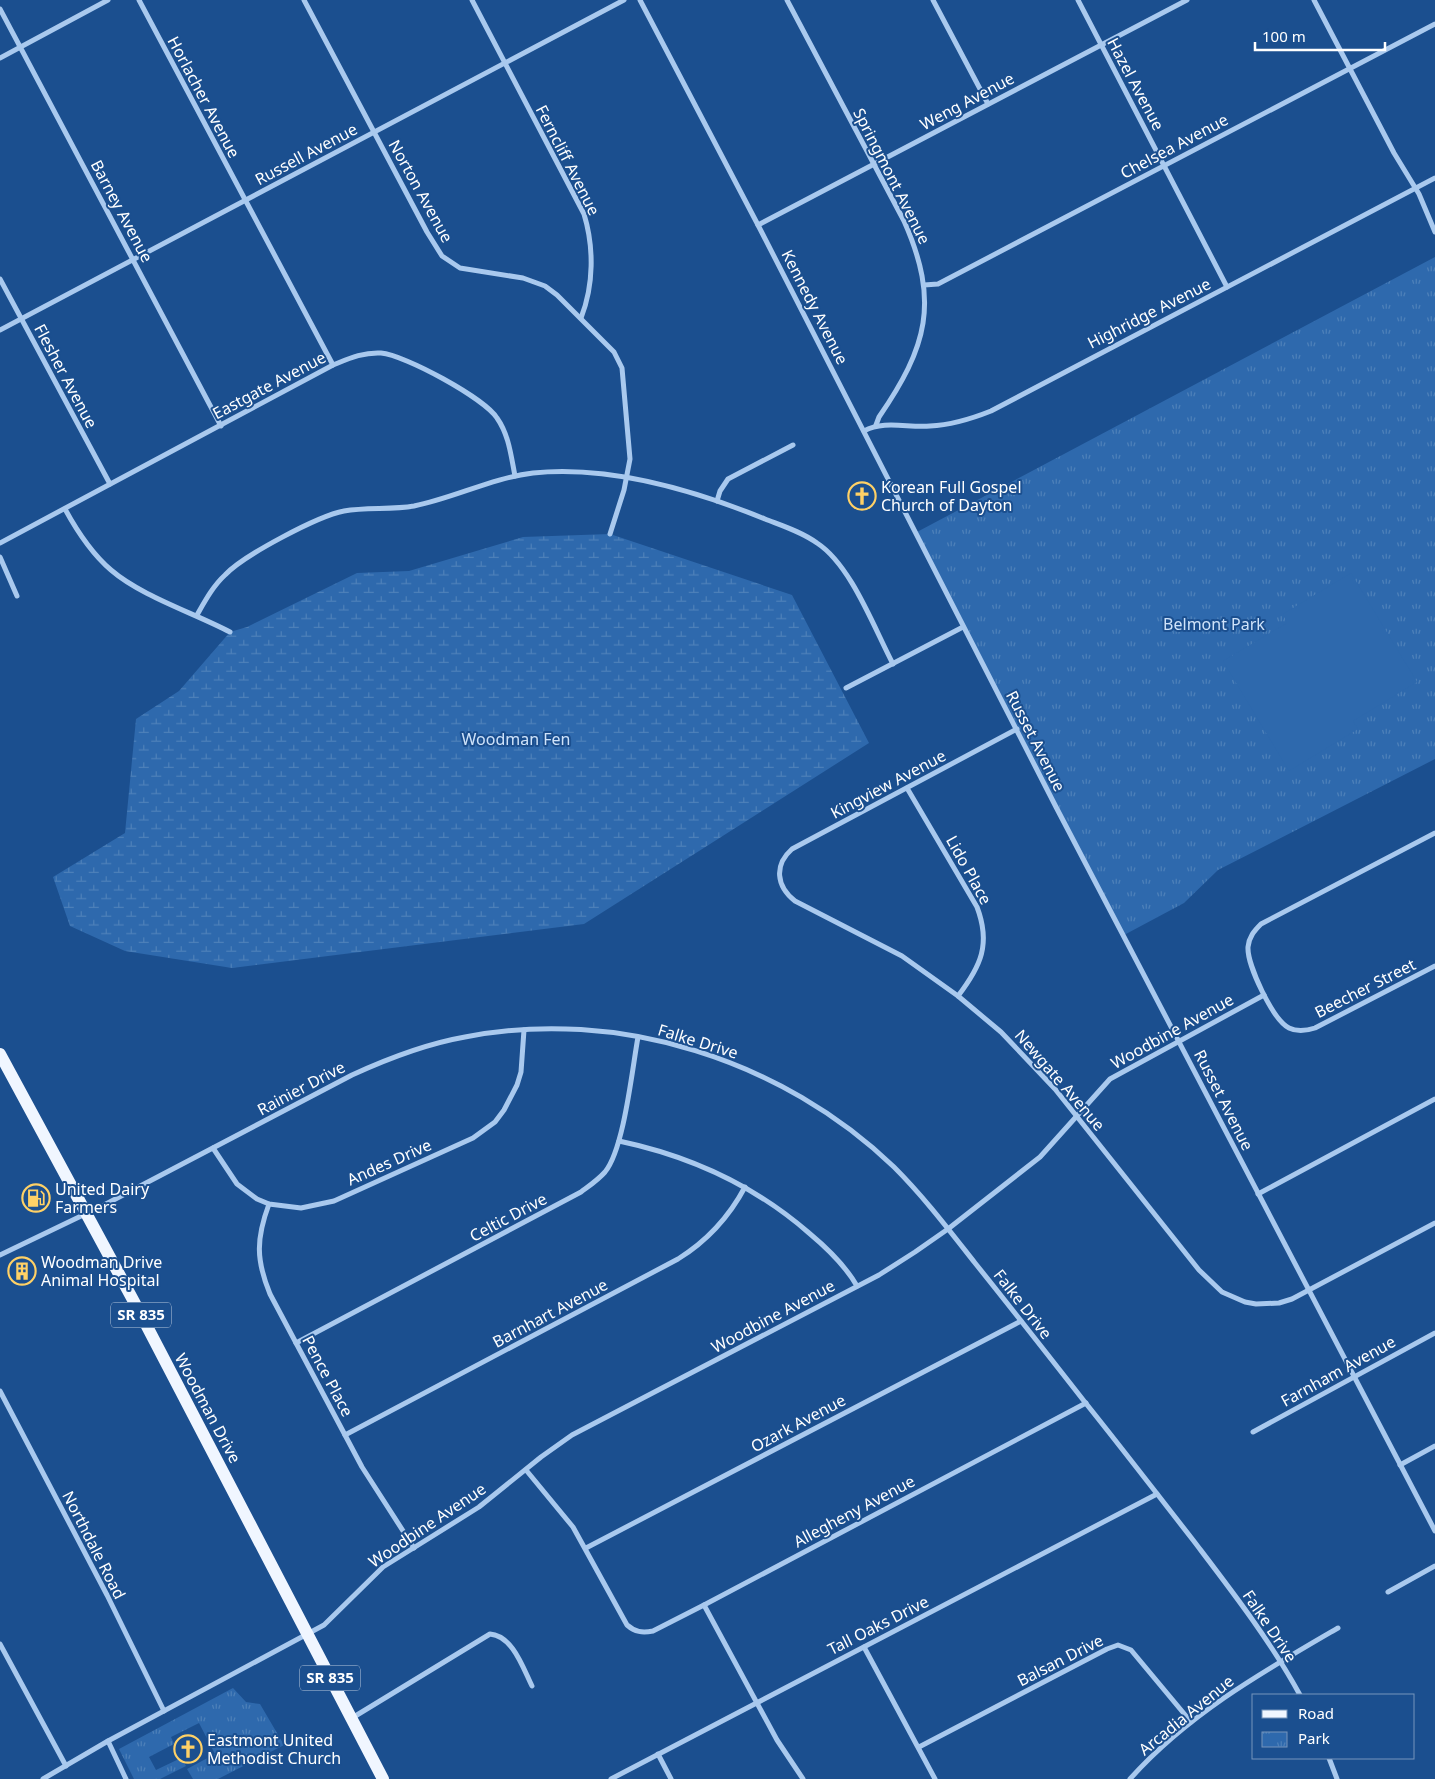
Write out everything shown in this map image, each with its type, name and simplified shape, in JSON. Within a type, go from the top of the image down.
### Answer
[{"type":"main road","name":"Woodman Drive","points":[[0,1054],[84,1214],[139,1311],[383,1779]]},
{"type":"street","points":[[0,58],[108,0]]},
{"type":"street","name":"Horlacher Avenue","points":[[139,0],[333,365]]},
{"type":"street","name":"Norton Avenue","points":[[304,0],[427,232],[442,256],[460,268],[535,281],[557,295],[581,318]]},
{"type":"street","name":"Ferncliff Avenue","points":[[472,0],[584,214],[591,247],[591,271],[581,318]]},
{"type":"street","name":"Russell Avenue","points":[[0,330],[624,0]]},
{"type":"street","name":"Kennedy Avenue","points":[[640,0],[758,224],[963,627]]},
{"type":"street","name":"Springmont Avenue","points":[[787,0],[913,241],[924,285],[924,322],[916,355],[876,425]]},
{"type":"street","points":[[933,0],[988,104]]},
{"type":"street","name":"Hazel Avenue","points":[[1078,0],[1228,287]]},
{"type":"street","name":"Weng Avenue","points":[[758,224],[1187,0]]},
{"type":"street","points":[[1314,0],[1394,153],[1415,188],[1435,232]]},
{"type":"street","name":"Barney Avenue","points":[[0,9],[221,426]]},
{"type":"street","name":"Chelsea Avenue","points":[[924,285],[938,284],[1435,24]]},
{"type":"street","name":"Highridge Avenue","points":[[864,431],[876,425],[932,426],[975,418],[1435,178]]},
{"type":"street","name":"Flesher Avenue","points":[[0,279],[110,484]]},
{"type":"street","points":[[581,318],[614,352],[622,368],[630,445],[627,476],[610,534]]},
{"type":"street","name":"Eastgate Avenue","points":[[0,543],[333,365],[367,353],[386,354],[401,358],[477,399],[496,416],[502,426],[516,476]]},
{"type":"street","points":[[718,501],[720,491],[728,478],[793,445]]},
{"type":"street","points":[[197,615],[217,583],[236,565],[315,521],[344,511],[422,504],[516,476],[558,472],[627,476],[718,501],[805,535],[829,552],[848,576],[893,664]]},
{"type":"street","points":[[65,509],[84,540],[112,571],[142,590],[230,632]]},
{"type":"street","points":[[0,557],[17,596]]},
{"type":"street","points":[[846,688],[963,627]]},
{"type":"street","name":"Russet Avenue","points":[[963,627],[1435,1531]]},
{"type":"street","name":"Kingview Avenue","points":[[779,868],[792,849],[1017,729]]},
{"type":"street","name":"Lido Place","points":[[907,788],[977,907],[981,919],[984,941],[978,964],[958,996]]},
{"type":"street","points":[[1264,994],[1248,954],[1248,945],[1255,930],[1261,924],[1435,833]]},
{"type":"street","name":"Newgate Avenue","points":[[779,868],[783,890],[794,901],[902,956],[958,996],[1001,1032],[1028,1058],[1077,1116],[1199,1270],[1222,1292],[1245,1302],[1268,1304],[1292,1299],[1435,1223]]},
{"type":"street","name":"Beecher Street","points":[[1264,994],[1282,1024],[1297,1031],[1307,1031],[1435,966]]},
{"type":"street","name":"Woodbine Avenue","points":[[43,1779],[324,1625],[343,1609],[370,1578],[478,1507],[572,1435],[857,1286],[916,1252],[1040,1156],[1110,1079],[1264,994]]},
{"type":"street","name":"Rainier Drive","points":[[0,1255],[214,1148],[352,1075],[392,1057],[430,1044],[466,1036],[524,1030],[588,1031],[638,1037]]},
{"type":"street","name":"Andes Drive","points":[[214,1148],[237,1184],[251,1195],[269,1204],[301,1208],[334,1201],[484,1132],[504,1110],[518,1085],[522,1072],[524,1030]]},
{"type":"street","name":"Celtic Drive","points":[[296,1343],[581,1192],[606,1171],[620,1141],[638,1037]]},
{"type":"street","name":"Falke Drive","points":[[638,1037],[670,1044],[734,1064],[782,1086],[844,1125],[894,1168],[948,1229],[1157,1494],[1248,1613],[1299,1694]]},
{"type":"street","points":[[1258,1194],[1435,1099]]},
{"type":"street","points":[[620,1141],[672,1154],[701,1165],[745,1187],[789,1215],[822,1244],[857,1286]]},
{"type":"street","name":"Barnhart Avenue","points":[[345,1435],[678,1259],[717,1228],[732,1209],[745,1187]]},
{"type":"street","name":"Pence Place","points":[[269,1204],[260,1235],[260,1267],[270,1294],[362,1467],[414,1548]]},
{"type":"street","name":"Ozark Avenue","points":[[586,1548],[1021,1321]]},
{"type":"street","name":"Farnham Avenue","points":[[1254,1432],[1435,1333]]},
{"type":"street","name":"Northdale Road","points":[[0,1391],[107,1595],[164,1711]]},
{"type":"street","name":"Allegheny Avenue","points":[[586,1548],[627,1624],[632,1629],[645,1633],[653,1631],[1086,1403]]},
{"type":"street","points":[[1400,1465],[1435,1446]]},
{"type":"street","points":[[526,1470],[558,1507],[586,1548]]},
{"type":"street","name":"Tall Oaks Drive","points":[[611,1779],[1157,1494]]},
{"type":"street","points":[[1388,1592],[1435,1566]]},
{"type":"street","points":[[704,1605],[756,1703],[803,1779]]},
{"type":"street","name":"Arcadia Avenue","points":[[1130,1779],[1191,1722],[1237,1688],[1338,1628]]},
{"type":"street","points":[[351,1719],[490,1634],[495,1634],[508,1643],[532,1686]]},
{"type":"street","points":[[0,1644],[66,1766]]},
{"type":"street","name":"Balsan Drive","points":[[919,1747],[1107,1649],[1118,1646],[1131,1650],[1191,1722]]},
{"type":"street","points":[[864,1647],[935,1779]]},
{"type":"street","points":[[108,1742],[126,1779]]},
{"type":"street","points":[[658,1754],[671,1779]]},
{"type":"street","points":[[1329,1759],[1337,1779]]},
{"type":"green space","name":"Belmont Park","points":[[1435,257],[1435,759],[1218,870],[1184,903],[1124,935],[917,532]]},
{"type":"green space","name":"Woodman Fen","points":[[610,534],[792,595],[869,743],[584,924],[232,968],[125,951],[70,926],[53,877],[125,833],[136,719],[179,691],[230,632],[247,627],[357,573],[409,571],[523,537]]},
{"type":"green space","points":[[1351,573],[1417,682],[1353,721],[1358,729],[1289,771],[1223,661],[1287,623],[1283,614]]},
{"type":"green space","points":[[233,1688],[246,1702],[260,1704],[284,1745],[218,1779],[193,1779],[187,1769],[215,1754],[199,1723],[171,1737],[174,1744],[149,1757],[156,1770],[181,1758],[186,1766],[160,1779],[134,1779],[119,1749]]},
{"type":"place","name":"Korean Full Gospel Church of Dayton","points":[[862,496]]},
{"type":"place","name":"United Dairy Farmers","points":[[36,1198]]},
{"type":"place","name":"Woodman Drive Animal Hospital","points":[[22,1271]]},
{"type":"place","name":"Eastmont United Methodist Church","points":[[188,1749]]}]
